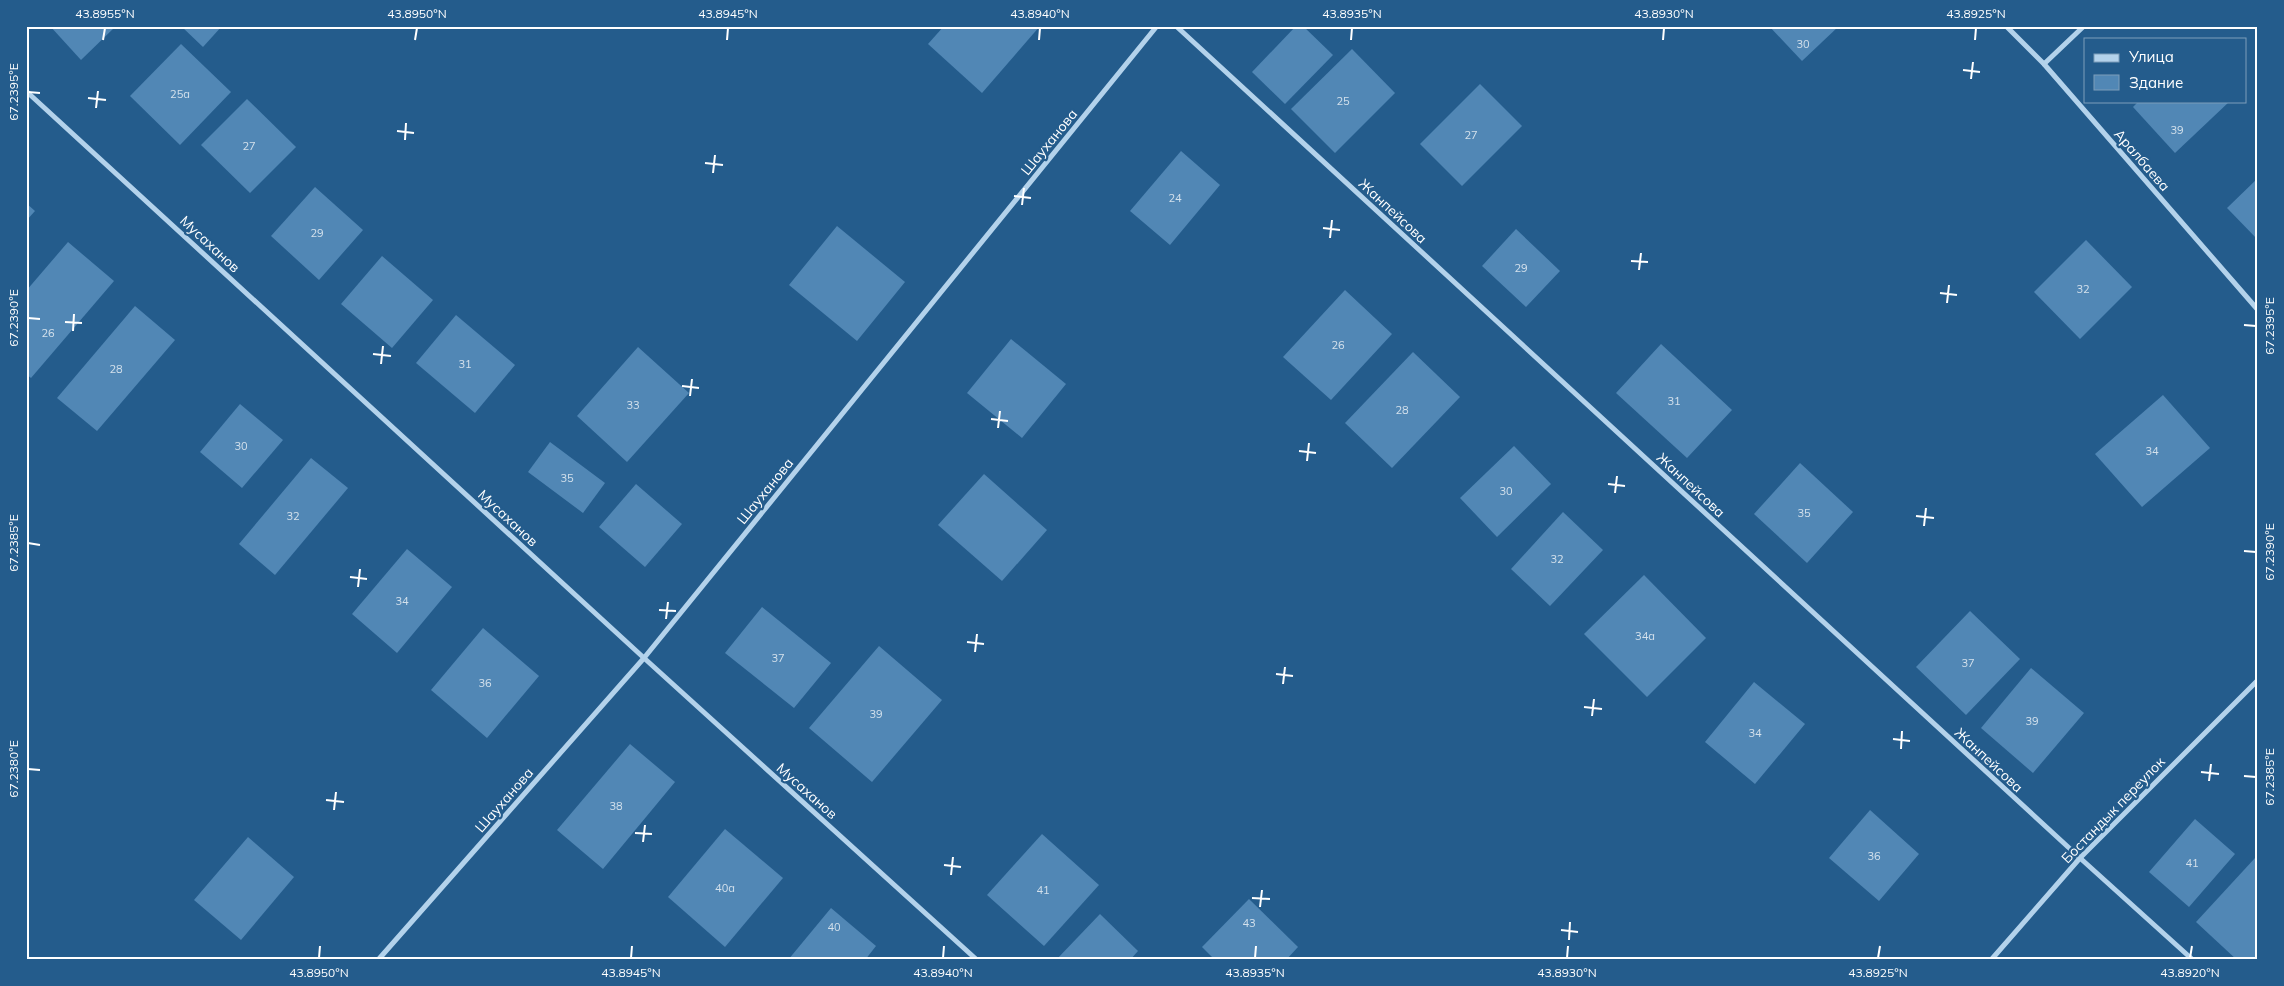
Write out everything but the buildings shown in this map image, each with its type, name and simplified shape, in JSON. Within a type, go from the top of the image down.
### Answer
[{"type":"street","name":"Шауханова","points":[[378,960],[644,658],[1157,26]]},
{"type":"street","name":"Жанпейсова","points":[[1176,26],[2193,960]]},
{"type":"street","name":"Аралбаева","points":[[2006,26],[2044,64],[2258,310]]},
{"type":"street","points":[[2044,64],[2084,26]]},
{"type":"street","name":"Мусаханов","points":[[26,91],[644,658],[977,960]]},
{"type":"street","name":"Бостандык переулок","points":[[1990,960],[2080,858],[2258,680]]}]
